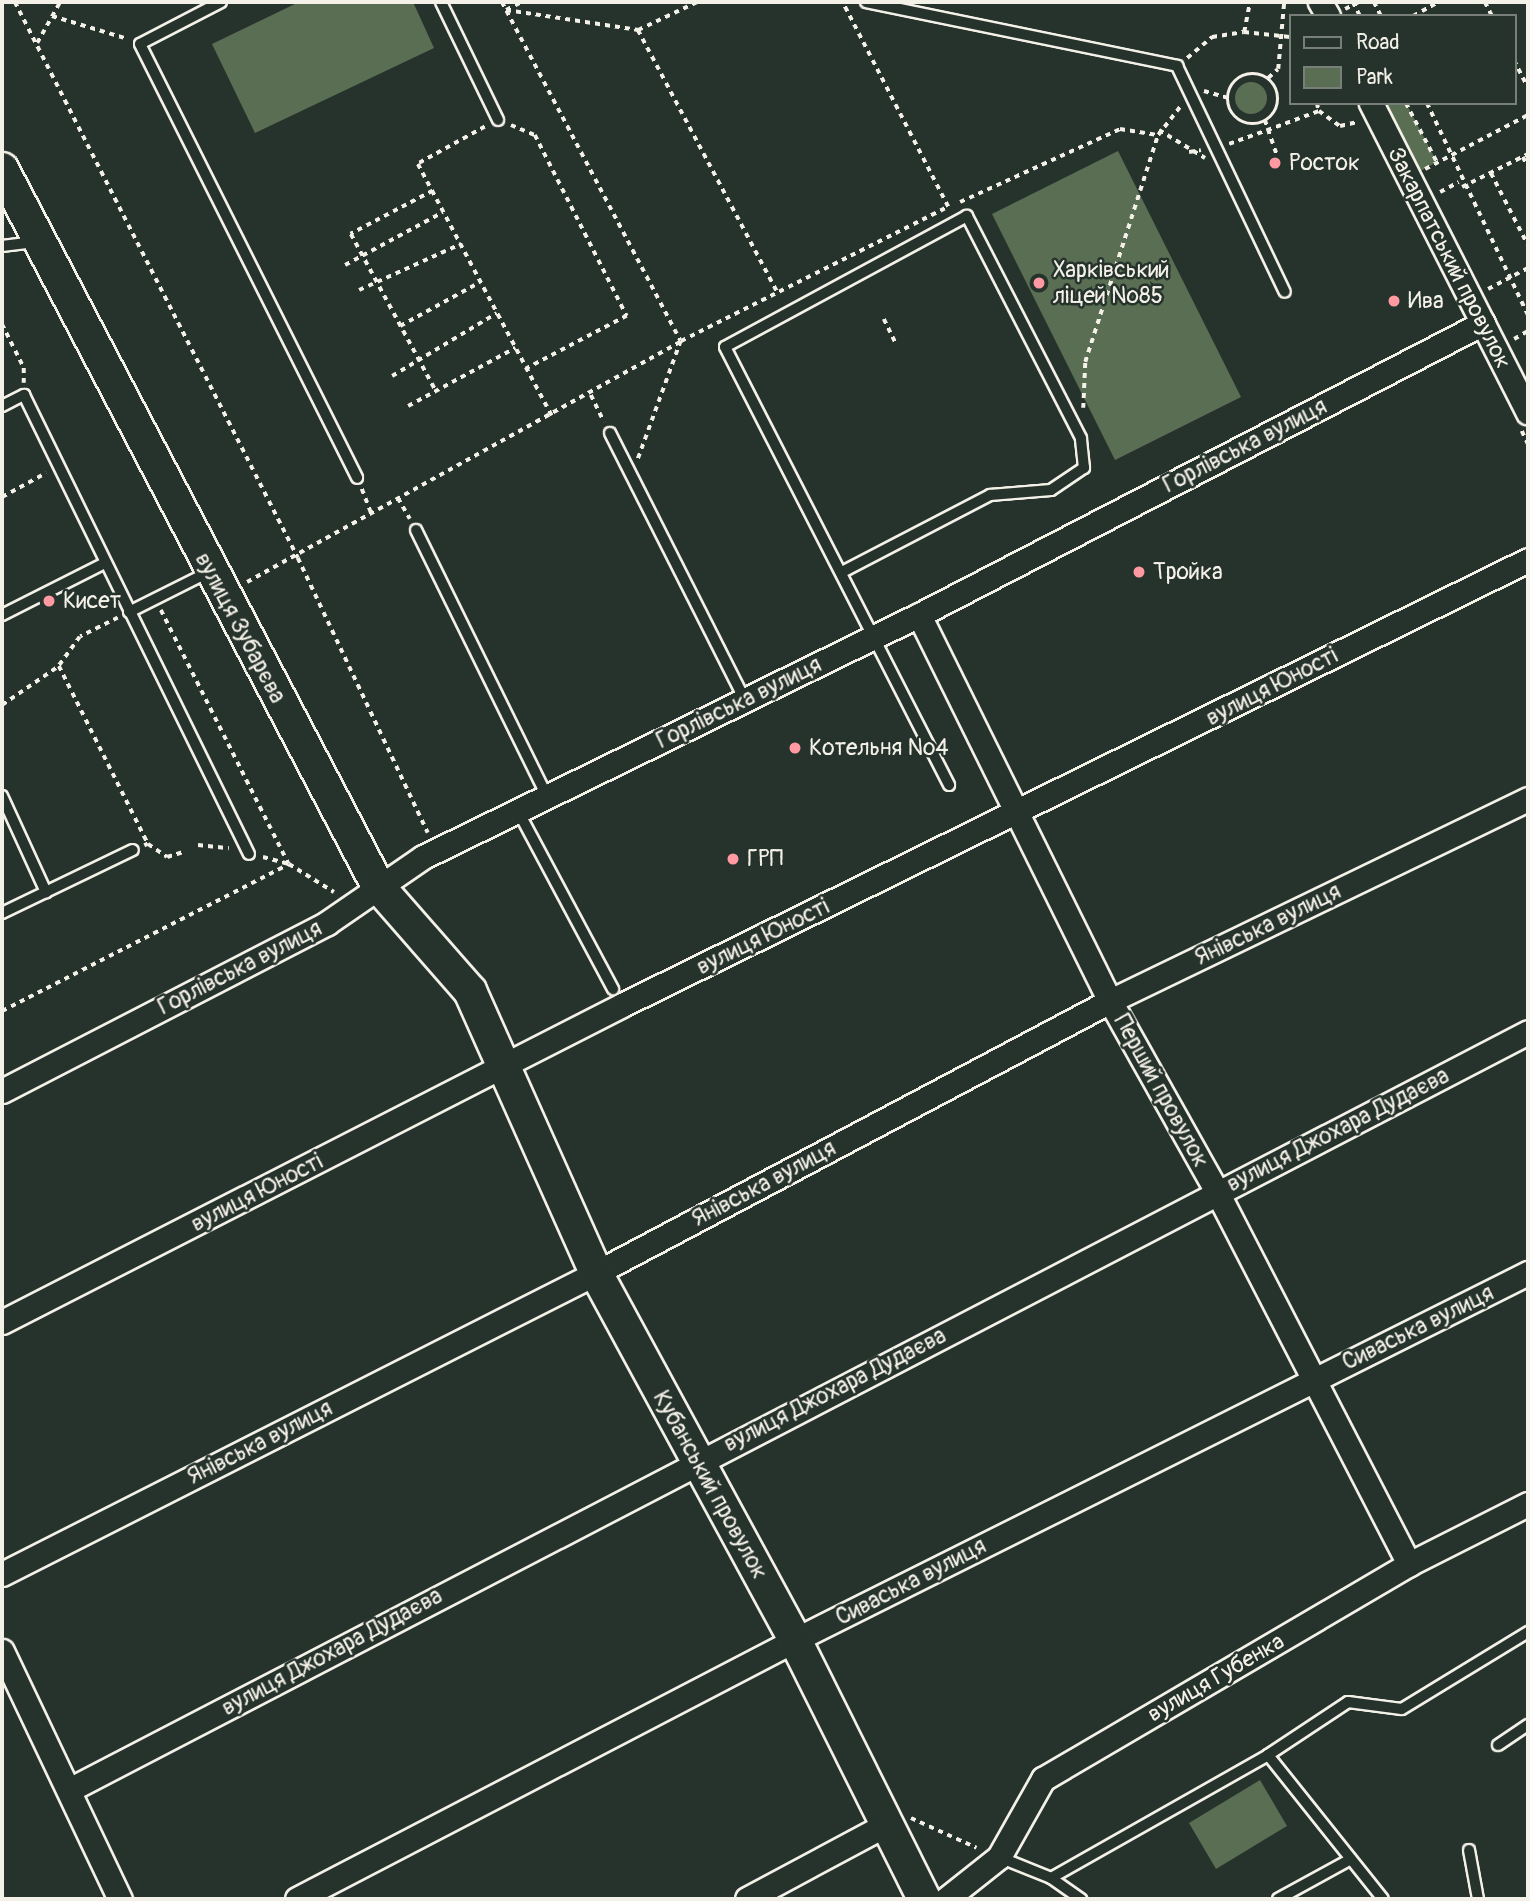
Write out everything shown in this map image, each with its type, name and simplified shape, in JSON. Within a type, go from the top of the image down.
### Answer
[{"type":"street","name":"Закарпатський провулок","points":[[1375,111],[1528,412]]},
{"type":"street","name":"вулиця Зубарєва","points":[[2,169],[209,572],[367,896],[463,979],[504,1068]]},
{"type":"street","name":"Горлівська вулиця","points":[[2,1091],[367,896],[423,857],[919,615],[1483,323]]},
{"type":"street","name":"вулиця Юності","points":[[2,1322],[504,1068],[1528,559]]},
{"type":"street","name":"Перший провулок","points":[[919,615],[1110,1001],[1217,1192],[1409,1564]]},
{"type":"street","name":"Янівська вулиця","points":[[2,1574],[596,1273],[1110,1001],[1528,799]]},
{"type":"street","name":"вулиця Джохара Дудаєва","points":[[69,1790],[1528,1032]]},
{"type":"street","name":"Кубанський провулок","points":[[504,1068],[596,1273],[696,1463],[896,1821],[924,1899]]},
{"type":"street","name":"Сиваська вулиця","points":[[298,1899],[795,1640],[1528,1273]]},
{"type":"street","name":"вулиця Губенка","points":[[946,1899],[999,1857],[1043,1779],[1409,1564],[1528,1504]]},
{"type":"street","points":[[2,1651],[120,1899]]},
{"type":"street","points":[[747,1899],[896,1821]]},
{"type":"lane","points":[[221,2],[140,44],[357,478]]},
{"type":"lane","points":[[441,2],[498,120]]},
{"type":"lane","points":[[866,2],[1177,66],[1284,292]]},
{"type":"lane","points":[[845,570],[990,495],[1051,490],[1074,480],[1084,468],[1081,438],[967,216],[725,347],[845,570],[874,636],[949,785]]},
{"type":"lane","points":[[2,246],[40,242]]},
{"type":"lane","points":[[2,406],[24,395],[249,853]]},
{"type":"lane","points":[[610,433],[745,700]]},
{"type":"lane","points":[[416,530],[547,796]]},
{"type":"lane","points":[[2,615],[105,563]]},
{"type":"lane","points":[[129,612],[209,572]]},
{"type":"lane","points":[[2,796],[46,892]]},
{"type":"lane","points":[[518,811],[613,989]]},
{"type":"lane","points":[[2,913],[133,849]]},
{"type":"lane","points":[[1051,1878],[1268,1755],[1348,1702],[1402,1709],[1528,1632]]},
{"type":"lane","points":[[1497,1745],[1528,1726]]},
{"type":"lane","points":[[1268,1755],[1383,1899]]},
{"type":"lane","points":[[1469,1850],[1478,1899]]},
{"type":"lane","points":[[999,1857],[1051,1878],[1081,1899]]},
{"type":"lane","points":[[1278,1899],[1351,1859]]},
{"type":"path","points":[[15,2],[298,558],[426,825],[429,841],[423,857]]},
{"type":"path","points":[[37,43],[60,2]]},
{"type":"path","points":[[502,2],[681,341],[632,477]]},
{"type":"path","points":[[506,10],[522,2]]},
{"type":"path","points":[[506,10],[638,30],[698,2]]},
{"type":"path","points":[[842,2],[948,207]]},
{"type":"path","points":[[1244,32],[1250,2]]},
{"type":"path","points":[[1268,79],[1278,69],[1277,35],[1284,2]]},
{"type":"path","points":[[1417,14],[1438,2]]},
{"type":"path","points":[[52,16],[140,44]]},
{"type":"path","points":[[638,30],[778,293]]},
{"type":"path","points":[[1177,66],[1212,37],[1244,32],[1288,37]]},
{"type":"path","points":[[1516,64],[1528,87]]},
{"type":"path","points":[[1228,98],[1244,75],[1268,79]]},
{"type":"path","points":[[1265,120],[1277,101],[1268,79]]},
{"type":"path","points":[[1081,438],[1086,362],[1159,132],[1190,95],[1211,89],[1228,98],[1242,121],[1265,120]]},
{"type":"path","points":[[1318,105],[1319,111],[1340,126],[1375,111]]},
{"type":"path","points":[[1407,105],[1437,162]]},
{"type":"path","points":[[1428,105],[1462,187],[1528,315]]},
{"type":"path","points":[[1216,148],[1270,132],[1319,111]]},
{"type":"path","points":[[1408,178],[1528,115]]},
{"type":"path","points":[[526,369],[626,316],[535,135],[498,120],[418,164],[496,313],[526,369],[552,416]]},
{"type":"path","points":[[1265,120],[1278,158]]},
{"type":"path","points":[[239,586],[298,558],[371,512],[591,395],[681,341],[948,207],[1120,129],[1159,132],[1189,152]]},
{"type":"path","points":[[1462,187],[1528,154]]},
{"type":"path","points":[[1523,157],[1528,167]]},
{"type":"path","points":[[1491,173],[1528,245]]},
{"type":"path","points":[[1439,193],[1460,182]]},
{"type":"path","points":[[433,191],[351,234],[436,391]]},
{"type":"path","points":[[345,265],[443,212]]},
{"type":"path","points":[[359,290],[461,244]]},
{"type":"path","points":[[1488,289],[1528,268]]},
{"type":"path","points":[[400,326],[480,282]]},
{"type":"path","points":[[392,376],[496,313]]},
{"type":"path","points":[[884,319],[896,344]]},
{"type":"path","points":[[2,324],[24,368],[24,395]]},
{"type":"path","points":[[1514,339],[1528,331]]},
{"type":"path","points":[[408,406],[515,348]]},
{"type":"path","points":[[591,395],[610,433]]},
{"type":"path","points":[[2,497],[58,466]]},
{"type":"path","points":[[357,478],[371,512]]},
{"type":"path","points":[[398,498],[416,530]]},
{"type":"path","points":[[155,599],[289,864],[367,896]]},
{"type":"path","points":[[2,705],[59,666],[80,637],[129,612]]},
{"type":"path","points":[[59,666],[148,844],[167,857],[183,852]]},
{"type":"path","points":[[133,849],[148,844]]},
{"type":"path","points":[[2,1011],[289,864]]},
{"type":"path","points":[[896,1821],[999,1857]]},
{"type":"green space","points":[[299,2],[413,2],[434,48],[255,133],[212,44]]},
{"type":"green space","points":[[1251,82],[1262,87],[1267,98],[1262,109],[1251,114],[1240,109],[1235,98],[1240,87]]},
{"type":"green space","points":[[1372,105],[1407,105],[1437,162],[1408,178]]},
{"type":"green space","points":[[1118,151],[1241,397],[1115,460],[992,214]]},
{"type":"green space","points":[[1260,1780],[1287,1826],[1216,1869],[1189,1823]]},
{"type":"place","name":"Росток","points":[[1275,163]]},
{"type":"place","name":"Харківський ліцей №85","points":[[1039,283]]},
{"type":"place","name":"Ива","points":[[1394,301]]},
{"type":"place","name":"Тройка","points":[[1139,572]]},
{"type":"place","name":"Кисет","points":[[49,601]]},
{"type":"place","name":"Котельня №4","points":[[795,748]]},
{"type":"place","name":"ГРП","points":[[733,859]]}]
